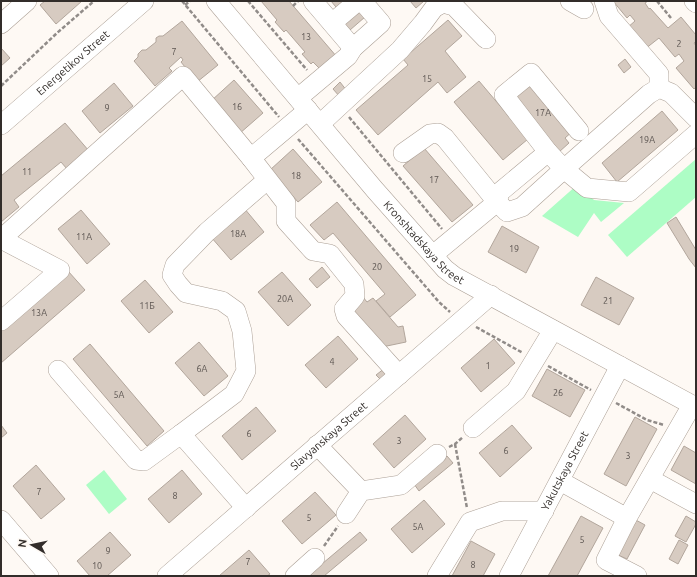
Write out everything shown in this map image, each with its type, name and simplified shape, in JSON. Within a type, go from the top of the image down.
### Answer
[{"type":"street","points":[[1,24],[27,1]]},
{"type":"street","name":"Energetikov Street","points":[[1,125],[144,1]]},
{"type":"street","name":"Kronshtadskaya Street","points":[[216,1],[308,111],[445,269],[454,276],[694,406]]},
{"type":"street","points":[[313,1],[353,48]]},
{"type":"street","points":[[332,23],[358,1]]},
{"type":"street","points":[[308,111],[318,82],[348,56],[353,48],[381,22],[362,1]]},
{"type":"street","points":[[604,1],[609,16],[659,74],[659,88]]},
{"type":"street","points":[[251,158],[308,111],[339,105],[400,50],[434,8],[443,3],[454,6],[486,39]]},
{"type":"street","points":[[579,131],[531,72],[504,95],[548,152],[564,169],[586,188],[629,192],[696,134]]},
{"type":"street","points":[[1,320],[60,270],[1,239],[182,76],[251,158],[286,203],[286,221],[313,251],[330,254],[354,284],[354,296],[344,309],[346,316],[399,375]]},
{"type":"street","points":[[659,88],[671,93],[695,113]]},
{"type":"street","points":[[404,154],[430,134],[438,133],[445,138],[497,202],[507,212],[522,206],[648,94],[659,88]]},
{"type":"street","points":[[433,255],[497,202],[500,192],[548,152]]},
{"type":"street","points":[[58,370],[136,460],[144,461],[234,394],[246,371],[242,331],[236,311],[222,301],[186,293],[172,275],[175,265],[206,232],[268,180]]},
{"type":"street","name":"Slavyanskaya Street","points":[[171,575],[491,295]]},
{"type":"street","points":[[473,428],[516,391],[553,330]]},
{"type":"street","name":"Yakutskaya Street","points":[[509,576],[620,366]]},
{"type":"street","points":[[637,576],[606,560],[627,518],[678,430],[694,406]]},
{"type":"street","points":[[181,434],[246,508]]},
{"type":"street","points":[[318,446],[361,491]]},
{"type":"street","points":[[346,514],[361,491],[401,485],[437,454]]},
{"type":"street","points":[[650,479],[696,504]]},
{"type":"street","points":[[560,481],[627,518]]},
{"type":"street","points":[[437,576],[470,522],[502,511],[544,511]]},
{"type":"street","points":[[1,520],[49,576]]},
{"type":"street","points":[[295,576],[315,558]]},
{"type":"path","points":[[1,86],[57,33],[94,1]]},
{"type":"path","points":[[185,4],[190,1]]},
{"type":"path","points":[[248,1],[318,82]]},
{"type":"path","points":[[293,6],[299,1]]},
{"type":"path","points":[[656,1],[671,18]]},
{"type":"path","points":[[339,105],[451,240]]},
{"type":"path","points":[[611,400],[647,420],[678,430]]},
{"type":"path","points":[[437,454],[455,444],[473,428]]},
{"type":"path","points":[[455,444],[470,522]]},
{"type":"path","points":[[315,558],[346,514]]},
{"type":"green space","points":[[696,159],[696,197],[627,257],[608,235]]},
{"type":"green space","points":[[577,185],[594,200],[624,203],[601,222],[594,213],[578,237],[542,216]]},
{"type":"green space","points":[[104,470],[127,499],[109,514],[86,485]]},
{"type":"building","points":[[45,1],[82,1],[56,24],[40,5]]},
{"type":"building","points":[[261,1],[289,1],[337,57],[321,70],[313,62],[311,64],[302,54],[305,52],[286,30],[284,32],[275,22],[277,20]]},
{"type":"building","points":[[331,1],[347,1],[340,12]]},
{"type":"building","points":[[410,1],[424,1],[416,8]]},
{"type":"building","points":[[613,1],[648,1],[645,3],[649,9],[650,8],[668,28],[681,17],[696,35],[696,41],[694,43],[696,46],[696,87],[694,89],[676,68],[684,61],[679,54],[675,57],[659,38],[645,49],[627,28],[635,21],[630,15],[627,18]]},
{"type":"building","points":[[357,8],[365,17],[350,30],[342,21]]},
{"type":"building","points":[[448,20],[462,36],[445,51],[466,77],[447,93],[438,82],[378,135],[356,110],[408,65],[403,59]]},
{"type":"building","points":[[182,21],[218,65],[197,82],[181,62],[183,60],[181,57],[169,68],[172,71],[155,86],[134,61],[142,50],[146,50],[156,42],[156,38],[163,36]]},
{"type":"building","points":[[1,48],[10,58],[1,66]]},
{"type":"building","points":[[625,59],[631,67],[624,73],[618,65]]},
{"type":"building","points":[[234,80],[263,113],[239,134],[211,101]]},
{"type":"building","points":[[531,80],[574,130],[565,138],[569,143],[559,152],[511,96]]},
{"type":"building","points":[[479,81],[528,139],[503,160],[454,102]]},
{"type":"building","points":[[340,82],[347,91],[340,97],[333,89]]},
{"type":"building","points":[[114,83],[133,106],[100,133],[82,111]]},
{"type":"building","points":[[662,111],[678,130],[617,182],[602,163]]},
{"type":"building","points":[[65,123],[89,151],[67,169],[61,162],[14,200],[19,207],[1,222],[1,176]]},
{"type":"building","points":[[424,148],[473,205],[452,222],[403,166]]},
{"type":"building","points":[[293,149],[322,182],[298,202],[270,170]]},
{"type":"building","points":[[337,202],[416,295],[390,317],[376,301],[385,294],[333,233],[324,240],[310,225]]},
{"type":"building","points":[[244,208],[264,232],[231,260],[211,237]]},
{"type":"building","points":[[81,210],[110,244],[87,264],[58,229]]},
{"type":"building","points":[[676,217],[696,250],[696,268],[667,223]]},
{"type":"building","points":[[502,226],[539,247],[526,273],[488,252]]},
{"type":"building","points":[[322,267],[330,277],[317,288],[309,279]]},
{"type":"building","points":[[68,271],[85,290],[1,363],[1,330]]},
{"type":"building","points":[[282,272],[311,305],[288,326],[258,292]]},
{"type":"building","points":[[596,277],[634,298],[619,325],[581,305]]},
{"type":"building","points":[[145,280],[173,312],[149,333],[121,301]]},
{"type":"building","points":[[363,297],[367,302],[373,298],[398,327],[403,326],[406,342],[382,347],[347,310]]},
{"type":"building","points":[[338,336],[358,359],[326,388],[305,365]]},
{"type":"building","points":[[494,339],[515,363],[481,392],[461,368]]},
{"type":"building","points":[[199,342],[228,376],[204,396],[175,363]]},
{"type":"building","points":[[90,344],[164,431],[147,446],[73,359]]},
{"type":"building","points":[[385,368],[390,374],[382,381],[376,375]]},
{"type":"building","points":[[547,369],[585,390],[570,417],[532,396]]},
{"type":"building","points":[[256,407],[276,431],[242,460],[222,436]]},
{"type":"building","points":[[405,415],[426,439],[394,468],[373,444]]},
{"type":"building","points":[[635,417],[657,429],[626,486],[604,474]]},
{"type":"building","points":[[1,425],[7,433],[1,438]]},
{"type":"building","points":[[512,425],[532,448],[500,477],[479,453]]},
{"type":"building","points":[[684,446],[696,453],[696,484],[671,470]]},
{"type":"building","points":[[447,456],[453,463],[419,491],[414,484]]},
{"type":"building","points":[[36,465],[65,499],[41,519],[13,486]]},
{"type":"building","points":[[182,470],[202,494],[169,523],[148,499]]},
{"type":"building","points":[[315,492],[336,515],[302,544],[282,521]]},
{"type":"building","points":[[424,500],[445,524],[412,553],[391,529]]},
{"type":"building","points":[[581,516],[603,528],[577,576],[548,576]]},
{"type":"building","points":[[686,516],[696,522],[696,524],[686,542],[675,536]]},
{"type":"building","points":[[634,519],[645,525],[627,559],[616,554]]},
{"type":"building","points":[[110,532],[131,555],[107,576],[90,576],[77,561]]},
{"type":"building","points":[[360,532],[367,540],[324,576],[312,576],[310,574]]},
{"type":"building","points":[[679,540],[688,545],[678,564],[669,559]]},
{"type":"building","points":[[471,541],[495,554],[483,576],[452,576]]},
{"type":"building","points":[[249,550],[270,574],[267,576],[219,576]]}]
